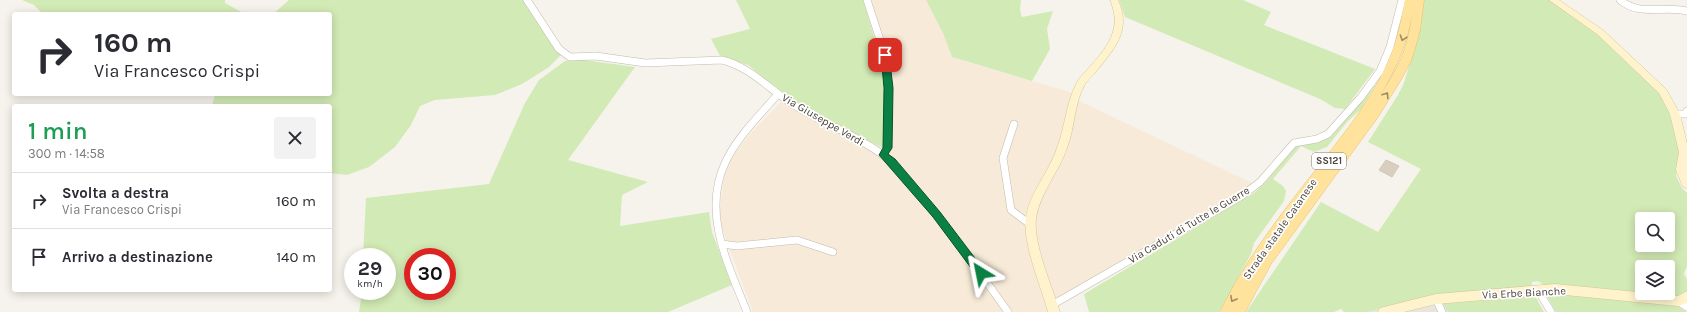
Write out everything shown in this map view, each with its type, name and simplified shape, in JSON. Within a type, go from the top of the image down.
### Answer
[{"type":"main road","name":"Strada statale Catanese","points":[[1226,312],[1244,280],[1275,232],[1368,108],[1396,57],[1406,26],[1410,0]]},
{"type":"main road","name":"Strada statale Catanese","points":[[1238,312],[1267,260],[1374,114],[1397,78],[1406,61],[1411,45],[1415,30],[1419,0]]},
{"type":"street","name":"Via Giuseppe Verdi","points":[[527,0],[559,49],[570,56],[596,56],[645,63],[722,60],[741,65],[778,94],[810,115],[871,147],[892,162],[937,214],[972,260],[1008,312]]},
{"type":"street","points":[[867,0],[885,55],[889,88],[888,148],[883,155]]},
{"type":"street","points":[[1053,308],[1032,238],[1031,225],[1034,206],[1062,148],[1080,84],[1106,52],[1118,33],[1121,24],[1120,16],[1114,0]]},
{"type":"street","name":"Via Caduti di Tutte le Guerre","points":[[1053,308],[1240,197],[1260,182],[1294,143],[1322,137],[1332,131],[1380,71],[1396,27],[1402,0]]},
{"type":"street","points":[[1553,0],[1600,32],[1667,96],[1675,114],[1684,152],[1682,170],[1687,184]]},
{"type":"street","points":[[1620,0],[1627,6],[1635,9],[1676,9],[1687,11]]},
{"type":"street","points":[[747,312],[717,231],[714,213],[718,182],[726,160],[750,127],[778,94]]},
{"type":"street","points":[[1675,114],[1685,114],[1687,111]]},
{"type":"street","points":[[1014,124],[1004,158],[1012,210],[1031,225]]},
{"type":"street","points":[[722,244],[737,246],[797,240],[833,252]]},
{"type":"street","points":[[1538,290],[1551,312]]},
{"type":"street","name":"Via Erbe Bianche","points":[[1384,312],[1436,299],[1538,290],[1571,290],[1684,301]]},
{"type":"street","points":[[1436,299],[1442,312]]},
{"type":"shaded area","points":[[863,0],[926,0],[943,33],[952,57],[1070,92],[1079,101],[1252,183],[1241,193],[1047,304],[1048,312],[753,312],[720,223],[720,207],[724,177],[731,158],[749,135],[787,96],[821,118],[882,148],[883,67]]},
{"type":"shaded area","points":[[1427,297],[1444,303],[1448,312],[1368,312]]},
{"type":"green space","points":[[22,0],[225,0],[225,3],[241,12],[41,12],[34,5]]},
{"type":"green space","points":[[289,0],[523,0],[561,55],[549,67],[522,84],[495,95],[435,100],[420,106],[411,125],[395,147],[369,167],[347,175],[332,173],[332,104],[212,104],[214,96],[332,96],[332,12],[275,12]]},
{"type":"green space","points":[[736,0],[863,0],[883,67],[883,148],[821,118],[787,96],[748,65],[720,56],[711,39],[750,29]]},
{"type":"green space","points":[[926,0],[1021,0],[1020,10],[1022,17],[1053,11],[1047,29],[1050,49],[1032,81],[952,57],[943,33]]},
{"type":"green space","points":[[1119,0],[1243,0],[1271,12],[1264,25],[1375,69],[1345,109],[1335,108],[1320,99],[1125,17]]},
{"type":"green space","points":[[1423,0],[1549,0],[1597,32],[1664,97],[1674,125],[1680,151],[1676,176],[1682,188],[1687,193],[1687,266],[1684,274],[1687,279],[1687,291],[1679,296],[1675,296],[1675,260],[1635,260],[1635,294],[1546,286],[1538,281],[1532,282],[1531,287],[1427,297],[1368,312],[1344,312],[1341,309],[1334,312],[1246,312],[1321,202],[1378,232],[1421,169],[1368,142],[1404,83],[1418,35]]},
{"type":"green space","points":[[577,59],[635,67],[568,160],[648,182],[622,195],[620,226],[709,212],[712,232],[732,285],[668,312],[359,312],[361,300],[396,300],[396,248],[363,248],[366,198],[489,184],[525,103],[539,80],[565,61]]},
{"type":"green space","points":[[1376,84],[1361,109],[1347,122],[1327,147],[1314,152],[1301,146],[1273,179],[1283,186],[1286,191],[1284,201],[1254,243],[1251,254],[1219,312],[1089,312],[1084,294],[1254,193],[1265,183],[1294,147],[1303,143],[1332,136]]},
{"type":"green space","points":[[1545,293],[1675,304],[1687,312],[1556,312]]},
{"type":"green space","points":[[1534,294],[1544,312],[1448,312],[1443,303]]},
{"type":"building","points":[[1386,160],[1399,166],[1392,177],[1379,170]]},
{"type":"route","points":[[885,55],[889,88],[888,148],[883,155],[892,162],[937,214],[981,273]]}]
